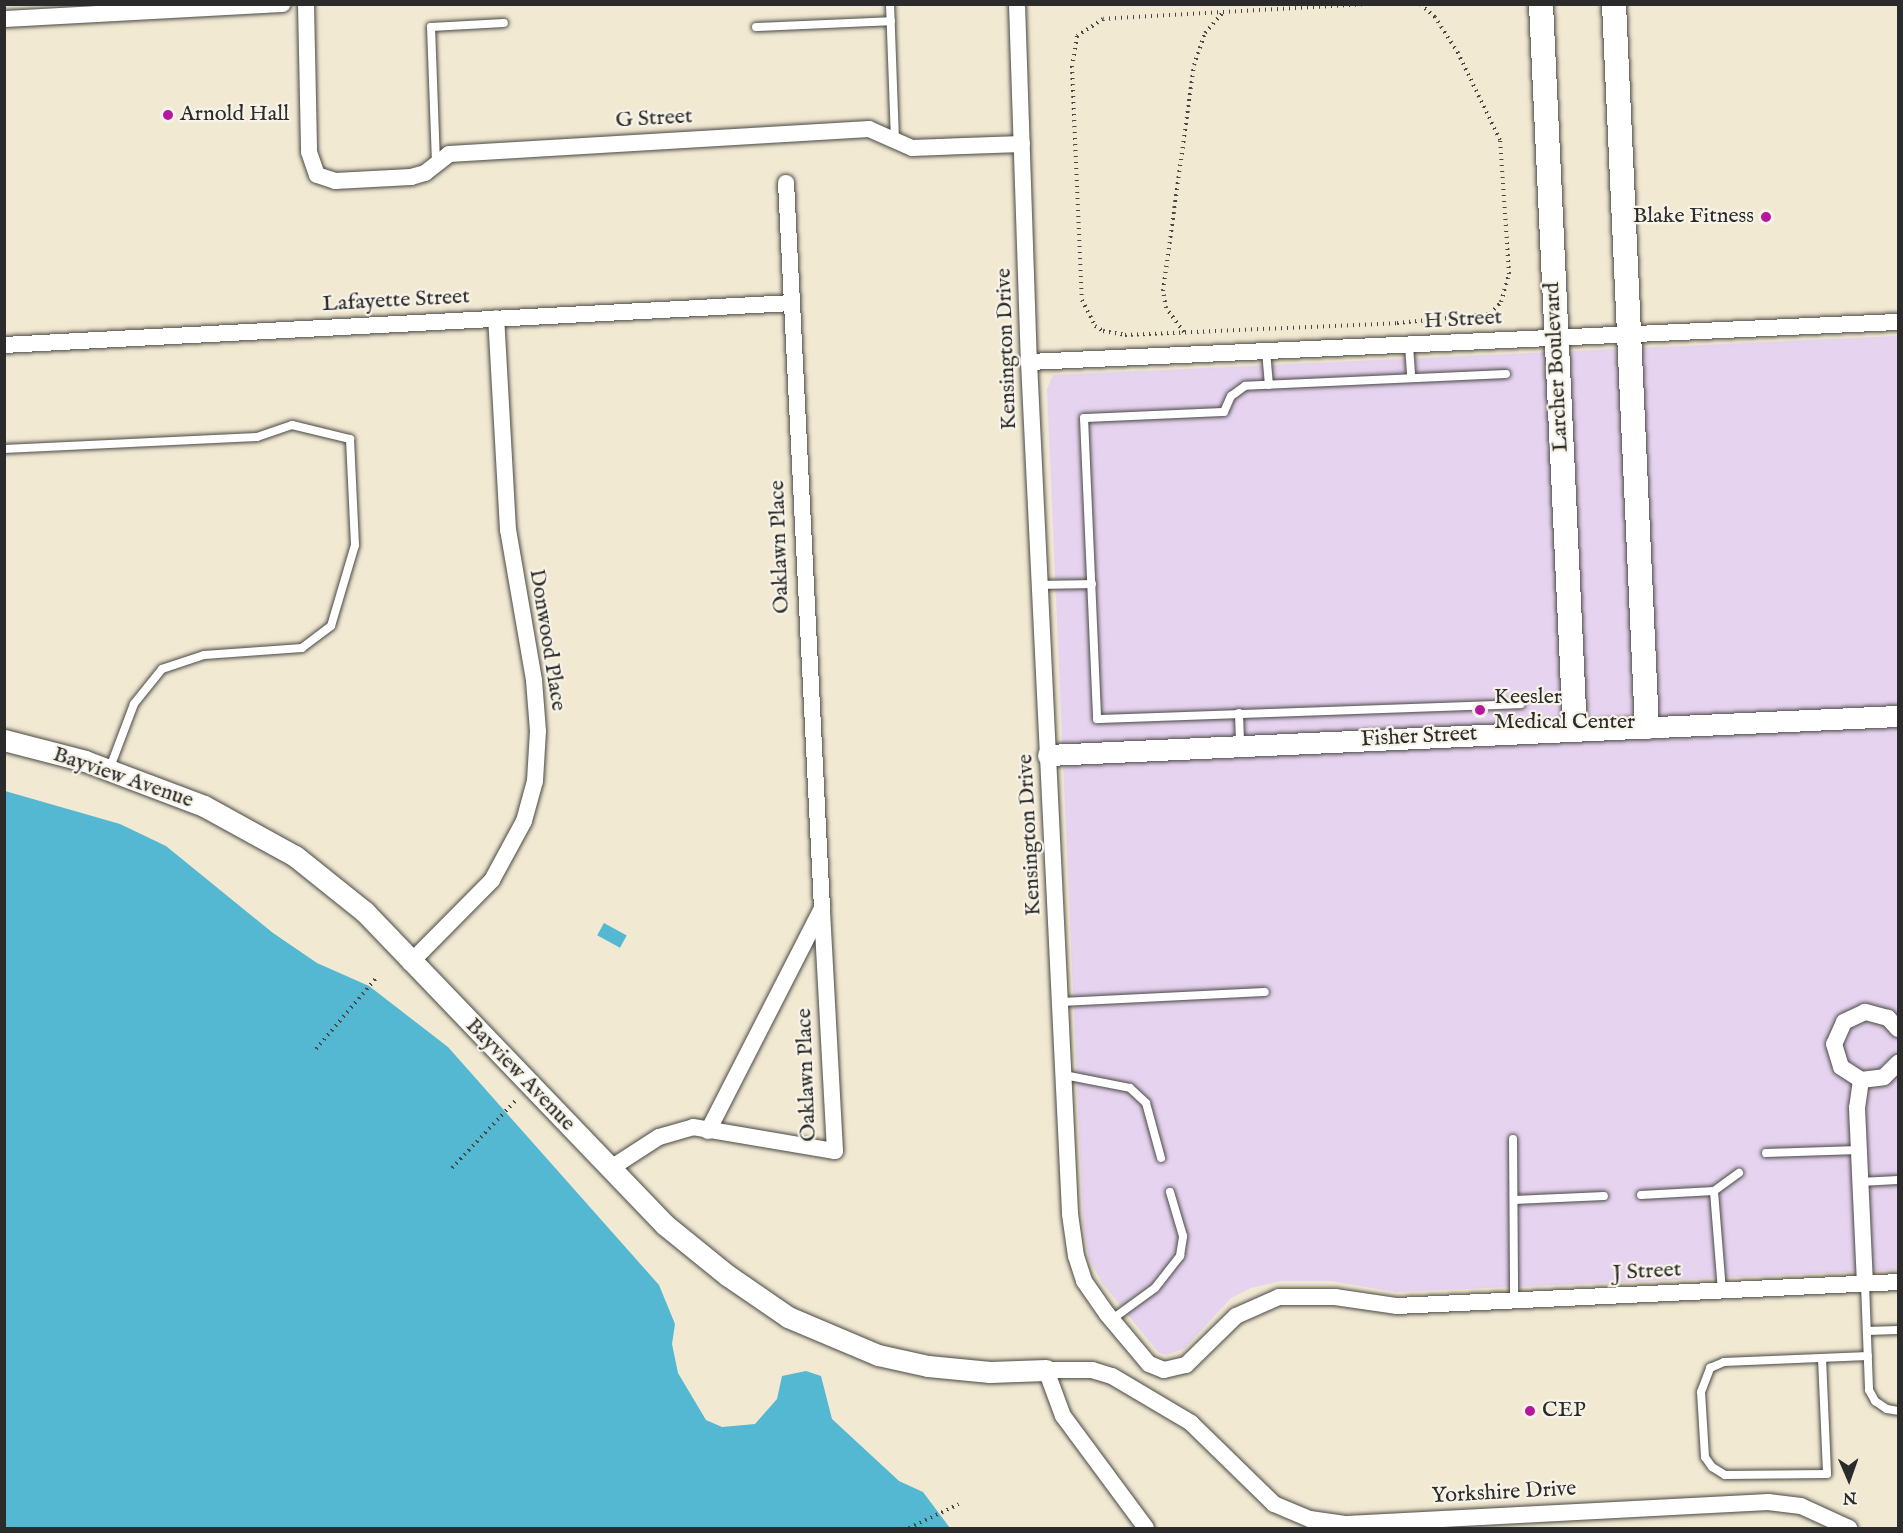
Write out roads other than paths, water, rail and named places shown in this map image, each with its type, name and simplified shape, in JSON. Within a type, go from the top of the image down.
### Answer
[{"type":"main road","name":"Larcher Boulevard","points":[[1540,4],[1575,730]]},
{"type":"main road","points":[[1614,4],[1647,727]]},
{"type":"street","points":[[4,19],[282,4]]},
{"type":"street","name":"G Street","points":[[306,4],[309,152],[316,175],[335,181],[411,177],[436,164],[449,154],[869,129],[895,138],[912,148],[1022,144]]},
{"type":"street","name":"Kensington Drive","points":[[1017,4],[1029,362],[1060,1002],[1076,1256],[1084,1281],[1112,1320],[1149,1364],[1164,1370],[1186,1365],[1236,1316],[1280,1297],[1335,1297],[1397,1306]]},
{"type":"street","name":"Oaklawn Place","points":[[611,1168],[680,1129],[708,1131],[835,1151],[786,183]]},
{"type":"street","name":"Lafayette Street","points":[[4,345],[791,303]]},
{"type":"street","name":"Donwood Place","points":[[410,963],[492,880],[524,821],[535,781],[538,731],[534,680],[508,530],[496,318]]},
{"type":"street","name":"H Street","points":[[1029,362],[1899,322]]},
{"type":"street","name":"Fisher Street","points":[[1048,755],[1899,716]]},
{"type":"street","name":"Bayview Avenue","points":[[4,740],[109,770],[204,806],[295,856],[365,912],[410,963],[664,1224],[727,1275],[788,1317],[826,1336],[878,1355],[928,1366],[990,1372],[1046,1370]]},
{"type":"street","name":"Oaklawn Place","points":[[708,1131],[822,908]]},
{"type":"street","points":[[1899,1029],[1877,1013],[1865,1012],[1844,1022],[1837,1032],[1835,1056],[1845,1071],[1861,1080],[1884,1077],[1899,1063]]},
{"type":"street","points":[[1861,1080],[1858,1150],[1865,1284]]},
{"type":"street","name":"J Street","points":[[1397,1306],[1899,1282]]},
{"type":"street","name":"Yorkshire Drive","points":[[1046,1370],[1077,1369],[1112,1376],[1191,1423],[1274,1504],[1328,1522],[1768,1502],[1801,1506],[1849,1528]]},
{"type":"street","points":[[1046,1370],[1052,1395],[1084,1450],[1146,1528]]},
{"type":"lane","points":[[890,4],[895,138]]},
{"type":"lane","points":[[756,27],[891,21]]},
{"type":"lane","points":[[436,164],[431,27],[504,23]]},
{"type":"lane","points":[[1409,345],[1411,377]]},
{"type":"lane","points":[[1266,351],[1269,385]]},
{"type":"lane","points":[[1506,374],[1245,386],[1232,396],[1224,412],[1084,418],[1097,719],[1521,704]]},
{"type":"lane","points":[[4,449],[257,437],[292,425],[350,439],[355,545],[332,626],[302,648],[204,655],[162,669],[135,704],[109,770]]},
{"type":"lane","points":[[1040,585],[1092,584]]},
{"type":"lane","points":[[1239,713],[1240,746]]},
{"type":"lane","points":[[1060,1002],[1265,992]]},
{"type":"lane","points":[[1064,1074],[1130,1088],[1146,1102],[1161,1158]]},
{"type":"lane","points":[[1513,1139],[1514,1301]]},
{"type":"lane","points":[[1766,1153],[1858,1150]]},
{"type":"lane","points":[[1641,1195],[1714,1191],[1739,1173]]},
{"type":"lane","points":[[1860,1182],[1899,1180]]},
{"type":"lane","points":[[1714,1191],[1722,1291]]},
{"type":"lane","points":[[1112,1320],[1155,1288],[1180,1256],[1183,1236],[1170,1192]]},
{"type":"lane","points":[[1514,1200],[1604,1196]]},
{"type":"lane","points":[[1865,1284],[1869,1390],[1875,1401],[1887,1409],[1899,1411]]},
{"type":"lane","points":[[1867,1331],[1899,1330]]},
{"type":"lane","points":[[1822,1358],[1827,1474],[1725,1475],[1712,1467],[1705,1457],[1701,1392],[1710,1368],[1724,1362],[1868,1356]]},
{"type":"water","points":[[5,791],[120,824],[166,846],[273,933],[317,963],[369,986],[448,1047],[659,1285],[675,1324],[672,1344],[678,1373],[706,1420],[722,1427],[755,1424],[777,1399],[782,1376],[806,1371],[821,1376],[832,1419],[899,1481],[923,1492],[950,1528],[5,1528]]},
{"type":"water","points":[[604,923],[627,936],[620,948],[597,935]]},
{"type":"place","name":"Arnold Hall","points":[[168,115]]},
{"type":"place","name":"Blake Fitness","points":[[1766,217]]},
{"type":"place","name":"Keesler Medical Center","points":[[1480,710]]},
{"type":"place","name":"CEP","points":[[1530,1411]]}]
